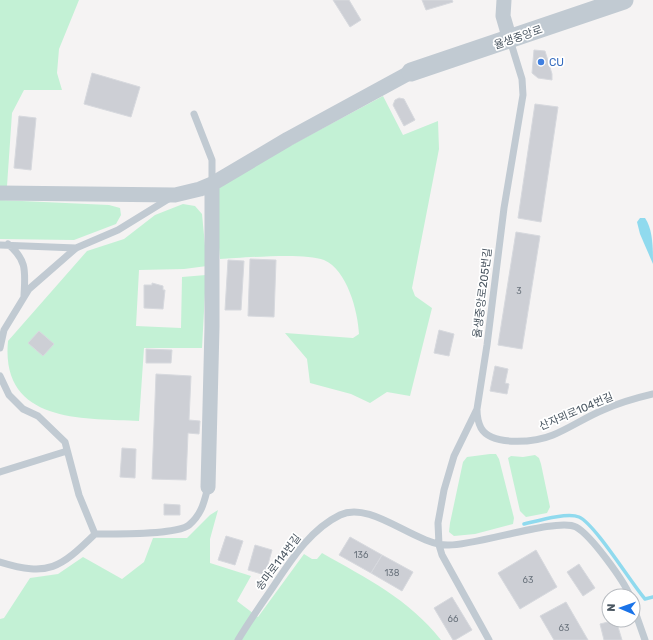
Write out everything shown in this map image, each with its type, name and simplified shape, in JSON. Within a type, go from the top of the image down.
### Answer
[{"type":"street","points":[[504,0],[503,16],[510,40]]},
{"type":"street","name":"율생중앙로","points":[[411,72],[510,40],[624,0]]},
{"type":"street","points":[[0,193],[175,195],[200,189],[212,184],[288,139],[411,72]]},
{"type":"street","points":[[208,487],[212,327],[212,184]]},
{"type":"lane","name":"율생중앙로205번길","points":[[489,640],[448,567],[439,545],[438,523],[444,490],[454,456],[477,409],[487,345],[504,208],[523,95],[522,79],[510,40]]},
{"type":"lane","points":[[194,114],[212,160],[212,184]]},
{"type":"lane","points":[[0,348],[4,330],[29,289],[76,248],[118,230],[175,195]]},
{"type":"lane","points":[[0,245],[8,244],[76,248]]},
{"type":"lane","points":[[8,244],[19,253],[25,264],[24,297]]},
{"type":"lane","points":[[0,376],[9,395],[23,409],[38,416],[65,442],[79,495],[95,534]]},
{"type":"lane","name":"산자뫼로104번길","points":[[477,409],[478,421],[481,428],[488,435],[497,439],[523,441],[552,435],[603,410],[629,400],[653,394]]},
{"type":"lane","points":[[0,472],[67,451]]},
{"type":"lane","points":[[0,562],[37,571],[56,566],[73,556],[95,534],[170,531],[188,526],[203,509],[208,487]]},
{"type":"lane","name":"송마로114번길","points":[[238,640],[298,550],[320,528],[341,514],[359,512],[373,515],[422,539],[439,545]]},
{"type":"lane","points":[[439,545],[459,545],[534,529],[561,525],[575,526],[587,536],[605,557],[626,588]]},
{"type":"lane","points":[[641,628],[645,640]]},
{"type":"green space","points":[[0,0],[79,0],[59,49],[57,73],[62,90],[24,90],[12,113],[7,186],[0,186]]},
{"type":"green space","points":[[383,96],[403,135],[438,121],[439,149],[412,288],[415,296],[432,308],[410,396],[387,392],[370,403],[351,394],[310,383],[307,359],[285,333],[353,338],[359,334],[354,303],[345,282],[339,273],[332,265],[324,260],[303,256],[220,259],[215,200],[220,185],[239,173]]},
{"type":"green space","points":[[0,200],[109,205],[120,208],[121,215],[116,224],[74,240],[0,239]]},
{"type":"green space","points":[[183,204],[195,206],[202,214],[207,266],[184,269],[139,270],[136,326],[181,328],[182,277],[206,275],[202,348],[144,348],[139,421],[73,417],[51,411],[32,402],[18,389],[9,368],[8,341],[87,251],[124,239],[155,215]]},
{"type":"green space","points":[[496,454],[499,459],[514,518],[513,524],[475,534],[454,536],[449,532],[450,523],[463,462],[467,457]]},
{"type":"green space","points":[[535,455],[539,458],[541,464],[550,507],[547,513],[526,517],[520,511],[508,458],[511,456],[523,457]]},
{"type":"green space","points":[[218,510],[210,539],[210,563],[251,576],[237,601],[258,617],[304,554],[312,559],[317,559],[322,553],[386,590],[415,613],[441,640],[0,640],[0,619],[4,618],[30,578],[58,574],[83,557],[122,579],[144,562],[153,538],[187,538],[210,515]]},
{"type":"water","points":[[640,218],[645,218],[650,228],[653,264],[640,234],[637,222]]},
{"type":"building","points":[[333,0],[349,0],[361,20],[350,27]]},
{"type":"building","points":[[422,0],[452,0],[453,2],[426,10]]},
{"type":"building","name":"CU","points":[[534,50],[545,51],[552,74],[552,80],[538,78],[532,73]]},
{"type":"building","points":[[92,73],[140,87],[131,117],[84,104]]},
{"type":"building","points":[[399,98],[404,99],[415,120],[404,126],[393,105],[395,100]]},
{"type":"building","points":[[535,104],[558,107],[541,222],[518,218]]},
{"type":"building","points":[[19,116],[36,118],[31,170],[14,168]]},
{"type":"building","points":[[516,232],[540,236],[522,349],[498,345]]},
{"type":"building","points":[[250,259],[276,260],[274,317],[248,316]]},
{"type":"building","points":[[228,260],[244,261],[241,310],[225,310]]},
{"type":"building","points":[[152,283],[163,286],[163,290],[165,290],[163,309],[144,308],[144,285],[152,285]]},
{"type":"building","points":[[439,330],[454,334],[449,356],[434,353]]},
{"type":"building","points":[[39,331],[54,344],[43,356],[28,343]]},
{"type":"building","points":[[146,349],[172,350],[171,363],[146,363]]},
{"type":"building","points":[[495,366],[508,369],[505,383],[509,384],[507,394],[490,391]]},
{"type":"building","points":[[156,374],[191,376],[189,420],[200,421],[199,434],[188,433],[186,480],[152,479]]},
{"type":"building","points":[[122,448],[136,449],[135,478],[120,477]]},
{"type":"building","points":[[164,504],[180,505],[180,515],[164,515]]},
{"type":"building","points":[[226,536],[243,541],[235,565],[218,560]]},
{"type":"building","points":[[350,537],[382,555],[371,573],[339,555]]},
{"type":"building","points":[[255,545],[272,550],[265,575],[248,570]]},
{"type":"building","points":[[536,550],[557,587],[520,609],[498,573]]},
{"type":"building","points":[[382,555],[413,572],[402,591],[371,573]]},
{"type":"building","points":[[579,564],[595,588],[583,596],[567,572]]},
{"type":"building","points":[[452,597],[472,630],[455,640],[453,640],[434,608]]},
{"type":"building","points":[[566,602],[588,640],[554,640],[540,616]]},
{"type":"building","points":[[601,628],[618,628],[622,640],[604,640]]},
{"type":"waterway","points":[[524,524],[560,516],[579,517],[586,522],[603,542],[645,599],[653,597]]},
{"type":"place","name":"CU","points":[[541,62]]}]
